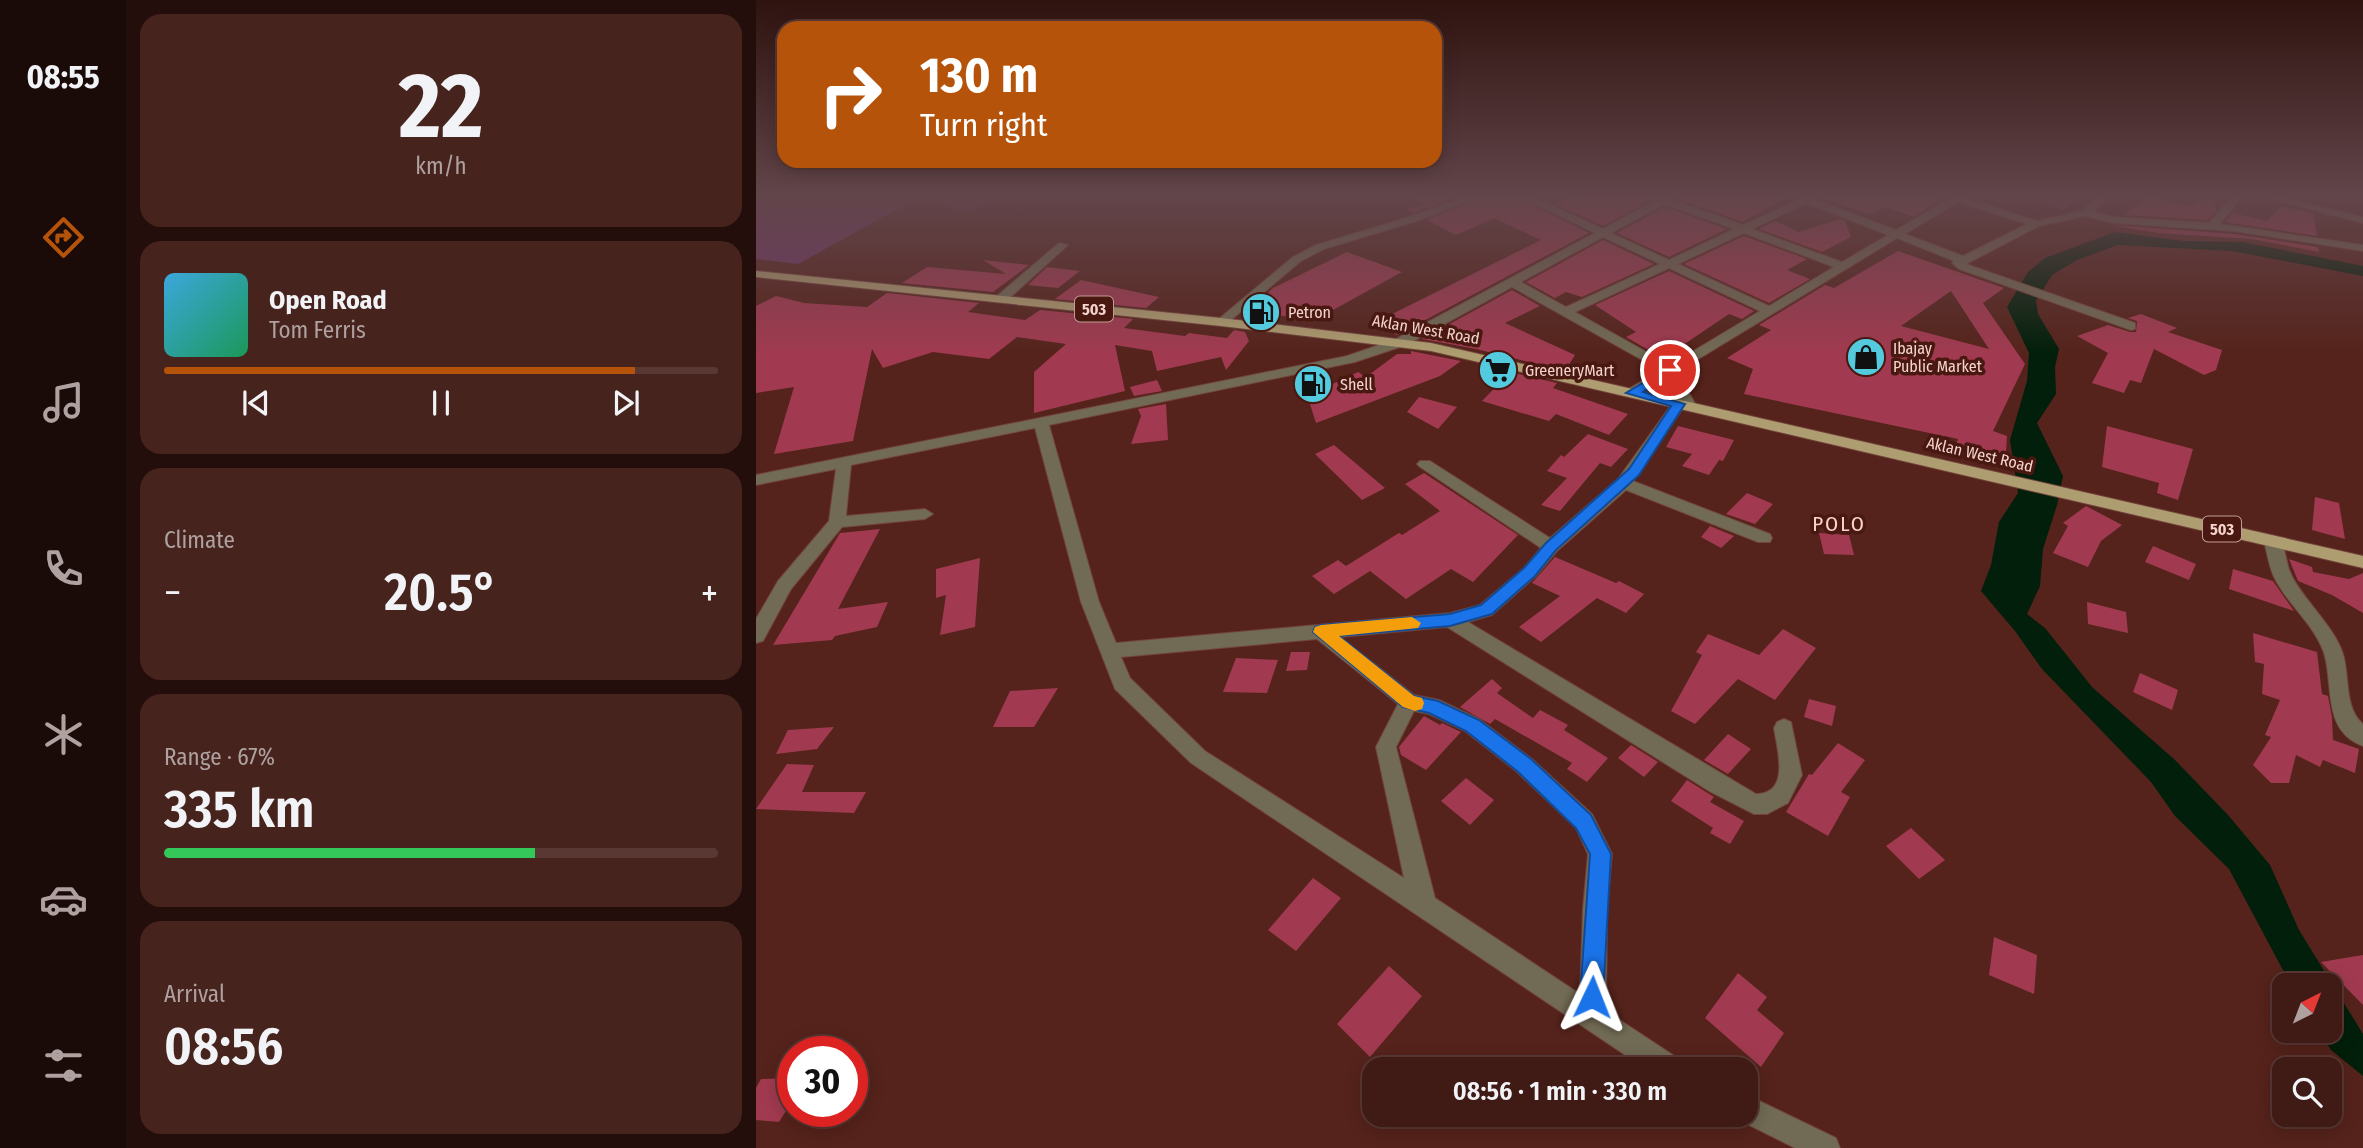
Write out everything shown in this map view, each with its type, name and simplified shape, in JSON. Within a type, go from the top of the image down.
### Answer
[{"type":"main road","name":"Aklan West Road","points":[[756,274],[1401,342],[2363,562]]},
{"type":"street","points":[[1001,299],[1060,248]]},
{"type":"street","points":[[1221,322],[1297,259],[1319,248]]},
{"type":"street","points":[[756,480],[1350,359],[1401,342],[1575,248]]},
{"type":"street","points":[[1633,248],[1768,310]]},
{"type":"street","points":[[1567,311],[1703,248]]},
{"type":"street","points":[[1793,248],[1842,266]]},
{"type":"street","points":[[1632,393],[1874,248]]},
{"type":"street","points":[[1931,248],[1963,260]]},
{"type":"street","points":[[1988,248],[1958,262],[1959,265],[2131,326]]},
{"type":"street","points":[[1110,651],[1450,620],[1486,610],[1530,572],[1551,547],[1624,483],[1684,405],[1670,370],[1512,282]]},
{"type":"street","points":[[1041,423],[1090,602],[1122,683],[1198,757],[1426,905],[1651,1057]]},
{"type":"street","points":[[756,636],[784,585],[837,522],[844,463]]},
{"type":"street","points":[[1425,464],[1551,547]]},
{"type":"street","points":[[1624,483],[1764,538]]},
{"type":"street","points":[[837,522],[925,514]]},
{"type":"street","points":[[2272,541],[2281,576],[2308,610],[2333,652],[2344,720],[2363,737]]},
{"type":"street","points":[[1450,620],[1717,785],[1754,804],[1768,804],[1780,796],[1791,775],[1784,728]]},
{"type":"street","points":[[1321,632],[1409,702],[1432,706],[1472,725],[1524,765],[1584,821],[1600,854],[1595,909],[1593,1017]]},
{"type":"street","points":[[1409,702],[1386,747],[1418,886],[1426,905]]},
{"type":"street","points":[[1758,1114],[1826,1148]]},
{"type":"shaded area","points":[[756,248],[828,248],[798,264],[756,259]]},
{"type":"shaded area","points":[[2073,248],[2111,248],[2077,260],[2052,275],[2036,301],[2038,314],[2059,349],[2055,367],[2056,394],[2037,423],[2063,476],[2043,549],[2040,586],[2027,614],[2045,628],[2092,687],[2175,760],[2228,815],[2270,865],[2299,930],[2325,973],[2285,973],[2229,869],[2175,816],[2151,782],[2042,669],[2015,631],[1981,591],[1991,565],[1999,522],[2018,493],[2010,440],[2027,381],[2029,353],[2007,307],[2028,272],[2045,258]]},
{"type":"shaded area","points":[[2167,248],[2270,248],[2363,266],[2363,276],[2232,251]]},
{"type":"shaded area","points":[[2342,1000],[2363,1034],[2363,1076],[2331,1050],[2327,1043],[2342,1043]]},
{"type":"building","points":[[1526,248],[1562,248],[1397,335],[1374,323]]},
{"type":"building","points":[[1589,248],[1619,248],[1654,264],[1582,297],[1566,292],[1555,298],[1526,282]]},
{"type":"building","points":[[1649,248],[1689,248],[1669,257]]},
{"type":"building","points":[[1719,248],[1776,248],[1807,259],[1787,270],[1810,279],[1769,303],[1684,264]]},
{"type":"building","points":[[1810,248],[1831,248],[1822,252]]},
{"type":"building","points":[[2296,248],[2318,248],[2319,252]]},
{"type":"building","name":"Ibajay Public Market","points":[[1898,251],[2004,288],[1983,303],[2025,364],[1993,431],[2007,436],[2005,467],[1954,452],[1958,439],[1744,394],[1753,369],[1727,358],[1771,330],[1759,325],[1825,285],[1834,288]],"holes":[[[1951,291],[1989,349],[1901,326]]]},
{"type":"building","points":[[1347,252],[1402,272],[1313,321],[1271,314],[1268,318],[1246,316],[1273,288]]},
{"type":"building","points":[[983,260],[1029,265],[993,292],[902,283],[927,267],[1006,274]]},
{"type":"building","points":[[1047,267],[1080,271],[1058,288],[1028,285]]},
{"type":"building","points":[[1669,271],[1754,311],[1742,319],[1729,314],[1683,345],[1673,340],[1652,352],[1626,337],[1636,332],[1595,305]]},
{"type":"building","points":[[1081,280],[1159,297],[1146,308],[1055,299]]},
{"type":"building","points":[[1512,290],[1540,306],[1505,323],[1575,355],[1565,371],[1422,339]]},
{"type":"building","points":[[887,293],[979,303],[968,312],[1025,320],[1040,310],[1133,319],[1124,328],[1185,336],[1189,333],[1227,338],[1234,330],[1245,332],[1249,341],[1226,370],[1221,357],[1157,371],[1152,351],[1115,345],[1125,391],[1034,413],[1034,372],[1066,344],[1017,337],[989,359],[933,352],[883,368],[872,349],[853,441],[774,454],[794,387],[756,393],[756,306],[776,296],[804,303],[867,307]]},
{"type":"building","points":[[2141,314],[2177,328],[2168,332],[2222,350],[2216,370],[2204,375],[2154,349],[2141,383],[2130,380],[2124,393],[2092,383],[2108,353],[2077,336],[2108,325],[2136,332],[2137,321],[2128,318]]},
{"type":"building","points":[[1411,351],[1461,361],[1440,376],[1316,423],[1303,382],[1320,379],[1324,388],[1358,372],[1366,377],[1397,354],[1411,354]]},
{"type":"building","points":[[1510,372],[1557,383],[1553,388],[1628,414],[1609,435],[1556,414],[1549,421],[1482,401]]},
{"type":"building","points":[[1157,380],[1162,391],[1134,396],[1130,387]]},
{"type":"building","points":[[1419,397],[1457,407],[1438,429],[1407,412]]},
{"type":"building","points":[[1166,404],[1168,440],[1131,444],[1141,416],[1138,409]]},
{"type":"building","points":[[1678,426],[1734,440],[1723,461],[1719,460],[1709,475],[1682,466],[1692,454],[1666,447]]},
{"type":"building","points":[[2107,426],[2193,449],[2178,500],[2157,493],[2159,483],[2102,467]]},
{"type":"building","points":[[1588,434],[1628,449],[1611,467],[1600,463],[1560,511],[1541,505],[1567,478],[1547,471],[1561,455],[1564,457]]},
{"type":"building","points":[[1334,445],[1385,488],[1362,500],[1315,454]]},
{"type":"building","points":[[1424,473],[1518,535],[1473,582],[1451,569],[1406,599],[1370,571],[1334,594],[1312,576],[1338,560],[1346,566],[1440,511],[1405,484]]},
{"type":"building","points":[[1747,493],[1773,504],[1755,524],[1726,514]]},
{"type":"building","points":[[2315,497],[2339,503],[2345,539],[2312,530]]},
{"type":"building","points":[[2086,506],[2122,525],[2101,541],[2088,567],[2053,553],[2068,526],[2063,523]]},
{"type":"building","points":[[1710,526],[1734,536],[1721,548],[1701,537]]},
{"type":"building","points":[[880,529],[838,609],[888,602],[877,627],[835,636],[832,640],[773,645],[840,533]]},
{"type":"building","points":[[1819,533],[1849,535],[1854,555],[1824,554]]},
{"type":"building","points":[[2153,546],[2196,564],[2189,580],[2145,562]]},
{"type":"building","points":[[1555,557],[1616,583],[1619,581],[1644,594],[1626,613],[1597,598],[1541,642],[1519,627],[1560,596],[1532,583]]},
{"type":"building","points":[[980,558],[975,627],[940,635],[946,595],[936,598],[936,569]]},
{"type":"building","points":[[2289,559],[2312,567],[2313,572],[2349,579],[2363,573],[2363,613],[2332,595],[2298,581]]},
{"type":"building","points":[[2233,569],[2273,581],[2294,611],[2229,589]]},
{"type":"building","points":[[2087,602],[2126,612],[2128,633],[2088,624]]},
{"type":"building","points":[[1783,629],[1816,648],[1775,700],[1738,679],[1695,724],[1671,711],[1702,655],[1696,652],[1708,634],[1759,655]]},
{"type":"building","points":[[2253,633],[2317,652],[2322,694],[2328,696],[2332,717],[2333,740],[2359,749],[2355,773],[2323,760],[2320,767],[2296,755],[2289,783],[2271,783],[2253,765],[2271,737],[2265,735],[2280,700],[2262,694],[2264,664],[2255,662]]},
{"type":"building","points":[[1291,652],[1310,652],[1307,670],[1286,671]]},
{"type":"building","points":[[1236,658],[1278,660],[1267,693],[1223,692]]},
{"type":"building","points":[[2140,673],[2178,690],[2172,710],[2133,692]]},
{"type":"building","points":[[1492,679],[1502,688],[1497,693],[1533,718],[1540,710],[1568,725],[1564,730],[1608,758],[1587,782],[1567,769],[1572,763],[1495,719],[1490,724],[1460,707]]},
{"type":"building","points":[[1058,688],[1034,727],[993,727],[1010,691]]},
{"type":"building","points":[[1809,699],[1836,706],[1832,726],[1804,717]]},
{"type":"building","points":[[1424,716],[1461,732],[1426,770],[1401,755],[1399,747]]},
{"type":"building","points":[[834,727],[817,749],[776,754],[788,730]]},
{"type":"building","points":[[1728,734],[1751,749],[1728,774],[1704,760]]},
{"type":"building","points":[[1838,743],[1865,760],[1841,792],[1850,797],[1828,836],[1786,812],[1809,774],[1812,775]]},
{"type":"building","points":[[1631,745],[1658,762],[1644,777],[1618,758]]},
{"type":"building","points":[[787,764],[814,765],[802,792],[866,792],[854,813],[756,809]]},
{"type":"building","points":[[1466,778],[1494,800],[1470,825],[1441,801]]},
{"type":"building","points":[[1687,780],[1714,797],[1710,802],[1744,821],[1730,844],[1710,833],[1713,828],[1671,801]]},
{"type":"building","points":[[1911,828],[1945,860],[1919,879],[1886,846]]},
{"type":"building","points":[[1313,878],[1341,898],[1296,951],[1268,930]]},
{"type":"building","points":[[1994,937],[2037,955],[2034,994],[1989,975]]},
{"type":"building","points":[[2363,955],[2363,1005],[2342,984],[2342,973],[2332,973],[2321,962]]},
{"type":"building","points":[[1389,966],[1422,996],[1370,1057],[1337,1024]]},
{"type":"building","points":[[1738,973],[1767,997],[1757,1010],[1784,1033],[1761,1067],[1758,1064],[1758,1057],[1750,1057],[1705,1018]]},
{"type":"building","points":[[777,1078],[777,1122],[756,1120],[756,1088],[761,1079]]},
{"type":"slow traffic","points":[[1412,623],[1321,632],[1409,702],[1415,703]]},
{"type":"place","name":"Petron","points":[[1261,312]]},
{"type":"place","name":"Ibajay Public Market","points":[[1866,357]]},
{"type":"place","name":"GreeneryMart","points":[[1498,370]]},
{"type":"place","name":"Shell","points":[[1313,384]]},
{"type":"district","name":"POLO","points":[[1839,524]]},
{"type":"route","points":[[1592,997],[1600,854],[1584,821],[1524,765],[1472,725],[1432,706],[1409,702],[1321,632],[1450,620],[1486,610],[1530,572],[1551,547],[1634,472],[1679,404],[1632,393],[1670,370]]}]
